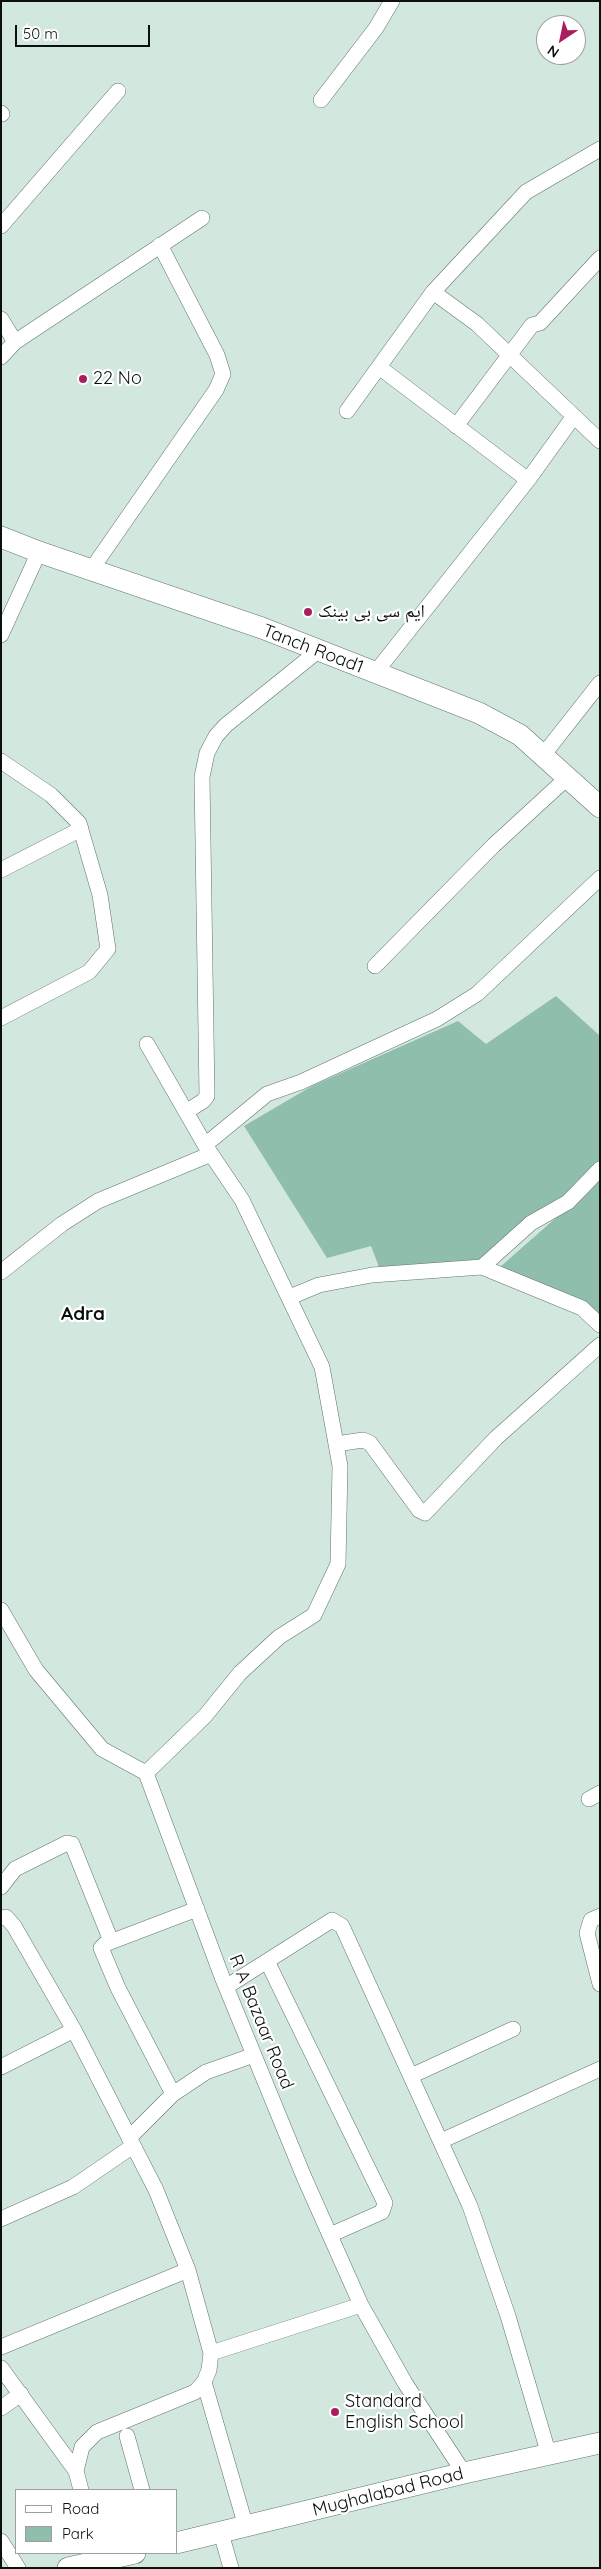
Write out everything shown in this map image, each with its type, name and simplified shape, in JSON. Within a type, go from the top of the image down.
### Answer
[{"type":"street","points":[[321,100],[376,28],[392,1]]},
{"type":"street","points":[[1,226],[118,91]]},
{"type":"street","points":[[347,411],[433,292],[526,192],[600,149]]},
{"type":"street","points":[[1,356],[15,342],[202,218]]},
{"type":"street","points":[[91,570],[216,390],[223,374],[217,355],[160,245]]},
{"type":"street","points":[[456,426],[532,325],[540,323],[600,258]]},
{"type":"street","points":[[433,292],[477,324],[600,441]]},
{"type":"street","points":[[1,319],[15,342]]},
{"type":"street","points":[[378,367],[528,480]]},
{"type":"street","points":[[375,673],[528,480],[574,416]]},
{"type":"street","name":"Tanch Road1","points":[[1,537],[39,552],[262,628],[479,713],[520,735],[544,754],[600,807]]},
{"type":"street","points":[[1,635],[39,552]]},
{"type":"street","points":[[186,1112],[207,1096],[202,777],[207,753],[216,736],[226,725],[318,651]]},
{"type":"street","points":[[544,754],[600,683]]},
{"type":"street","points":[[1,761],[51,795],[79,823],[100,895],[108,949],[89,972],[1,1018]]},
{"type":"street","points":[[375,966],[494,845],[568,776]]},
{"type":"street","points":[[1,870],[81,829]]},
{"type":"street","points":[[1,1272],[62,1224],[98,1201],[208,1149],[267,1094],[301,1082],[437,1019],[477,994],[600,878]]},
{"type":"street","points":[[1,1610],[36,1670],[102,1749],[146,1773],[204,1716],[240,1673],[279,1638],[314,1615],[338,1564],[340,1466],[322,1367],[242,1200],[208,1149],[146,1044]]},
{"type":"street","points":[[482,1268],[531,1223],[568,1202],[600,1169]]},
{"type":"street","points":[[290,1297],[319,1286],[372,1275],[482,1268],[582,1308],[600,1325]]},
{"type":"street","points":[[336,1444],[363,1440],[370,1443],[419,1510],[424,1513],[496,1438],[600,1345]]},
{"type":"street","name":"R A Bazaar Road","points":[[146,1773],[226,1987],[361,2305],[405,2383],[464,2473]]},
{"type":"street","points":[[1,1887],[15,1869],[67,1843],[72,1844],[111,1941]]},
{"type":"street","points":[[173,2094],[101,1948],[111,1941],[197,1909]]},
{"type":"street","points":[[600,1916],[591,1920],[587,1933],[600,1984]]},
{"type":"street","points":[[1,1918],[6,1917],[14,1926],[74,2030],[156,2190],[188,2270],[211,2353],[209,2370],[204,2382],[195,2392],[97,2432],[82,2447],[76,2471]]},
{"type":"street","points":[[226,1987],[332,1920],[337,1921],[342,1926],[470,2206],[548,2455]]},
{"type":"street","points":[[267,1961],[385,2204],[382,2212],[330,2235]]},
{"type":"street","points":[[411,2076],[513,2029]]},
{"type":"street","points":[[1,2067],[74,2030]]},
{"type":"street","points":[[1,2219],[73,2187],[131,2142],[173,2094],[206,2072],[254,2055]]},
{"type":"street","points":[[441,2141],[600,2069]]},
{"type":"street","points":[[1,2347],[188,2270]]},
{"type":"street","points":[[211,2353],[361,2305]]},
{"type":"street","points":[[1,2368],[76,2471],[81,2489]]},
{"type":"street","points":[[204,2382],[246,2527]]},
{"type":"street","points":[[1,2408],[21,2394]]},
{"type":"street","points":[[127,2436],[142,2489]]},
{"type":"street","name":"Mughalabad Road","points":[[178,2543],[464,2473],[600,2443]]},
{"type":"street","points":[[221,2533],[231,2568]]},
{"type":"street","points":[[1,2541],[18,2568]]},
{"type":"street","points":[[68,2568],[99,2557],[126,2554]]},
{"type":"green space","points":[[556,996],[600,1036],[600,1161],[564,1198],[476,1262],[379,1267],[371,1246],[327,1258],[244,1126],[312,1086],[458,1021],[486,1044]]},
{"type":"green space","points":[[600,1179],[600,1315],[500,1267]]},
{"type":"place","name":"22 No","points":[[83,379]]},
{"type":"place","name":"ایم سی بی بینک","points":[[308,612]]},
{"type":"place","name":"Standard English School","points":[[335,2412]]},
{"type":"district","name":"Adra","points":[[83,1314]]}]
